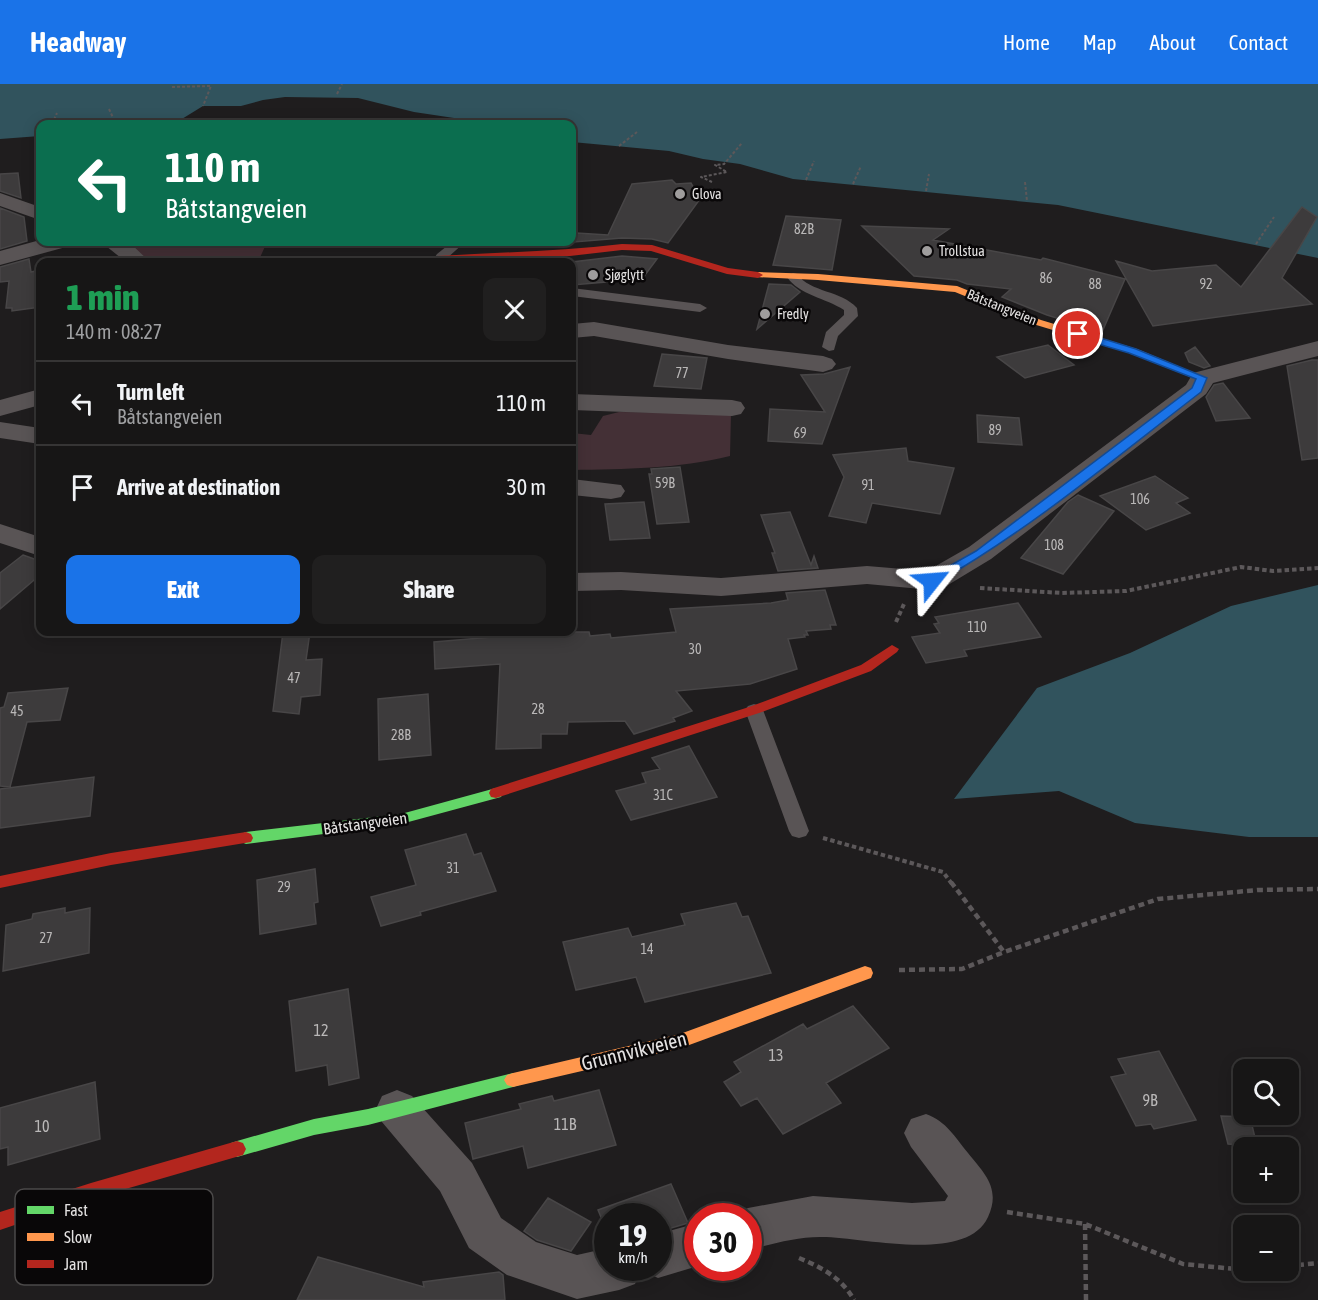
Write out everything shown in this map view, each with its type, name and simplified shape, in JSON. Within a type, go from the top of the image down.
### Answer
[{"type":"street","points":[[0,199],[36,212]]},
{"type":"street","points":[[0,258],[44,246]]},
{"type":"street","points":[[120,246],[134,258]]},
{"type":"street","name":"Båtstangveien","points":[[516,258],[622,247],[652,248],[727,271],[957,289],[1037,322],[1133,351],[1202,378]]},
{"type":"street","name":"Båtstangveien","points":[[433,258],[459,258]]},
{"type":"street","points":[[576,331],[594,329],[728,352],[826,355]]},
{"type":"street","points":[[576,582],[621,581],[721,586],[867,575],[932,581],[980,553],[1041,509],[1197,389],[1202,378],[1318,348]]},
{"type":"street","points":[[0,408],[36,398]]},
{"type":"street","points":[[576,402],[732,408]]},
{"type":"street","points":[[0,430],[36,435]]},
{"type":"street","points":[[576,487],[612,491]]},
{"type":"street","points":[[0,533],[36,546]]},
{"type":"street","name":"Båtstangveien","points":[[0,882],[133,855],[231,840],[401,819],[496,793],[754,710],[858,671],[892,649]]},
{"type":"street","name":"Grunnvikveien","points":[[104,1189],[314,1127],[681,1041],[865,973]]},
{"type":"street","points":[[397,1109],[456,1177],[485,1233],[523,1260],[577,1277],[594,1273]]},
{"type":"street","points":[[762,1225],[822,1216],[916,1225],[958,1220],[970,1206],[973,1199],[971,1191],[926,1133]]},
{"type":"street","name":"Grunnvikveien","points":[[0,1221],[15,1216]]},
{"type":"lane","points":[[441,257],[454,246]]},
{"type":"lane","name":"Båtstangveien","points":[[794,277],[798,284],[835,298],[850,308],[851,316],[831,335],[826,355]]},
{"type":"lane","points":[[576,292],[700,308]]},
{"type":"lane","points":[[754,710],[799,831]]},
{"type":"path","points":[[337,94],[342,84]]},
{"type":"path","points":[[172,87],[211,86],[203,106]]},
{"type":"path","points":[[109,109],[115,120]]},
{"type":"path","points":[[54,120],[57,113]]},
{"type":"path","points":[[620,146],[637,132]]},
{"type":"path","points":[[712,182],[701,177],[727,172],[715,165],[724,164],[742,143]]},
{"type":"path","points":[[806,180],[814,161]]},
{"type":"path","points":[[853,184],[861,166]]},
{"type":"path","points":[[926,191],[929,174]]},
{"type":"path","points":[[1025,182],[1028,201]]},
{"type":"path","points":[[1256,244],[1274,218]]},
{"type":"path","points":[[892,649],[896,620],[906,601],[932,581],[998,590],[1062,593],[1126,591],[1240,567],[1273,571],[1318,568]]},
{"type":"path","points":[[799,831],[943,872],[1004,952]]},
{"type":"path","points":[[865,973],[894,970],[963,969],[1004,952],[1158,899],[1257,890],[1318,889]]},
{"type":"path","points":[[970,1206],[1085,1224],[1183,1264],[1233,1269]]},
{"type":"path","points":[[1085,1224],[1086,1300]]},
{"type":"path","points":[[762,1241],[819,1266],[850,1290],[854,1300]]},
{"type":"path","points":[[1299,1265],[1318,1263]]},
{"type":"shaded area","points":[[130,246],[265,246],[260,258],[142,258]]},
{"type":"shaded area","points":[[619,412],[731,413],[730,456],[671,466],[576,470],[576,433],[591,435],[603,416]]},
{"type":"water","points":[[0,84],[1318,84],[1318,258],[1058,205],[793,179],[740,164],[669,151],[576,142],[576,120],[467,120],[414,112],[358,98],[285,97],[241,106],[203,106],[180,120],[36,120],[36,136],[0,139]]},
{"type":"water","points":[[1318,585],[1318,837],[1249,837],[1135,823],[1059,791],[954,799],[1037,688],[1130,653],[1231,606]]},
{"type":"building","points":[[18,173],[21,198],[0,191],[0,174]]},
{"type":"building","points":[[672,180],[676,184],[691,183],[700,199],[668,243],[652,239],[622,238],[576,242],[577,233],[608,235],[632,184]]},
{"type":"building","points":[[1302,207],[1317,217],[1282,278],[1312,304],[1153,326],[1116,261],[1152,271],[1216,265],[1241,287]]},
{"type":"building","points":[[0,208],[24,217],[27,241],[0,249]]},
{"type":"building","points":[[786,216],[841,220],[832,270],[773,265]]},
{"type":"building","points":[[862,226],[949,229],[933,240],[1041,260],[1043,258],[1125,279],[1102,332],[1047,315],[1002,297],[1011,289],[914,276]]},
{"type":"building","points":[[622,256],[657,259],[642,279],[576,285],[576,262]]},
{"type":"building","points":[[29,259],[31,272],[36,271],[36,308],[12,311],[12,308],[6,308],[9,281],[0,282],[0,267]]},
{"type":"building","points":[[769,284],[791,285],[800,292],[757,329]]},
{"type":"building","points":[[1048,345],[1074,365],[1025,378],[997,357]]},
{"type":"building","points":[[1195,347],[1210,366],[1204,368],[1189,362],[1185,353]]},
{"type":"building","points":[[662,354],[707,358],[701,389],[654,386]]},
{"type":"building","points":[[1318,360],[1318,458],[1302,460],[1287,366]]},
{"type":"building","points":[[850,367],[822,444],[768,441],[770,409],[825,412],[801,375],[824,374]]},
{"type":"building","points":[[1223,383],[1250,418],[1216,421],[1206,397],[1214,385]]},
{"type":"building","points":[[977,415],[1019,418],[1022,445],[978,442]]},
{"type":"building","points":[[906,448],[908,461],[954,468],[940,514],[872,503],[866,523],[829,516],[844,477],[833,455]]},
{"type":"building","points":[[680,467],[689,522],[657,524],[649,474],[652,474],[651,469]]},
{"type":"building","points":[[1155,476],[1188,498],[1176,503],[1190,513],[1146,530],[1100,496]]},
{"type":"building","points":[[1078,495],[1114,511],[1063,574],[1021,558],[1068,502]]},
{"type":"building","points":[[644,502],[650,538],[610,540],[605,504]]},
{"type":"building","points":[[790,512],[811,565],[814,556],[818,568],[778,571],[772,553],[775,553],[761,515]]},
{"type":"building","points":[[23,555],[36,560],[36,578],[0,609],[0,573]]},
{"type":"building","points":[[825,590],[836,625],[830,625],[831,629],[806,631],[808,635],[804,635],[805,637],[788,639],[797,669],[750,684],[676,691],[692,711],[673,718],[675,721],[634,734],[625,721],[568,722],[567,734],[541,734],[541,748],[496,749],[500,664],[435,669],[434,642],[504,636],[576,636],[576,632],[589,632],[590,636],[610,634],[611,638],[676,632],[670,609],[771,603],[788,600],[786,593]]},
{"type":"building","points":[[1018,603],[1041,637],[964,650],[967,656],[926,663],[912,637],[940,633],[934,624],[939,623],[935,617]]},
{"type":"building","points":[[282,636],[309,636],[306,660],[322,659],[320,695],[301,697],[299,714],[273,711]]},
{"type":"building","points":[[68,688],[60,720],[27,722],[10,787],[0,786],[0,708],[4,707],[8,693]]},
{"type":"building","points":[[428,694],[431,755],[379,760],[378,699]]},
{"type":"building","points":[[689,746],[717,797],[631,820],[616,791],[646,783],[642,773],[660,769],[652,758]]},
{"type":"building","points":[[94,777],[90,816],[0,828],[0,789]]},
{"type":"building","points":[[466,834],[474,855],[481,853],[496,891],[420,912],[421,915],[381,926],[371,897],[416,885],[405,850]]},
{"type":"building","points":[[315,869],[318,902],[314,903],[316,924],[260,934],[257,880]]},
{"type":"building","points":[[736,903],[742,917],[748,916],[771,973],[645,1002],[636,977],[576,990],[563,942],[628,928],[632,937],[685,925],[681,914]]},
{"type":"building","points":[[65,908],[65,913],[90,908],[89,953],[3,971],[6,925],[32,919],[33,914]]},
{"type":"building","points":[[348,989],[359,1078],[329,1085],[327,1065],[296,1071],[289,1001]]},
{"type":"building","points":[[853,1006],[889,1048],[826,1083],[841,1103],[783,1134],[757,1098],[741,1106],[724,1082],[741,1072],[734,1062],[803,1024],[807,1029]]},
{"type":"building","points":[[1159,1051],[1196,1120],[1154,1129],[1151,1124],[1136,1126],[1111,1077],[1126,1074],[1118,1059]]},
{"type":"building","points":[[95,1082],[100,1139],[8,1165],[8,1147],[0,1149],[0,1108]]},
{"type":"building","points":[[599,1090],[616,1145],[528,1168],[523,1146],[473,1159],[465,1123],[521,1109],[519,1104],[552,1096],[554,1101]]},
{"type":"building","points":[[1221,1116],[1233,1116],[1233,1125],[1252,1125],[1255,1137],[1233,1137],[1233,1144],[1228,1144]]},
{"type":"building","points":[[671,1184],[684,1214],[684,1224],[672,1228],[672,1203],[618,1203]]},
{"type":"building","points":[[548,1198],[591,1222],[571,1251],[537,1240],[524,1231]]},
{"type":"building","points":[[318,1257],[424,1287],[423,1282],[499,1272],[503,1275],[505,1300],[297,1300]]},
{"type":"traffic: fast","points":[[246,838],[401,819],[496,793]]},
{"type":"traffic: fast","points":[[237,1149],[314,1127],[368,1117],[513,1080]]},
{"type":"traffic: slow","points":[[758,275],[818,277],[957,289],[1037,322],[1133,351],[1202,378]]},
{"type":"traffic: slow","points":[[513,1080],[681,1041],[865,973]]},
{"type":"traffic: jam","points":[[441,258],[570,253],[622,247],[652,248],[727,271],[758,275]]},
{"type":"traffic: jam","points":[[496,793],[754,710],[866,668],[892,649]]},
{"type":"traffic: jam","points":[[0,882],[111,859],[246,838]]},
{"type":"traffic: jam","points":[[98,1189],[237,1149]]},
{"type":"traffic: jam","points":[[0,1221],[15,1216]]},
{"type":"place","name":"Glova","points":[[680,194]]},
{"type":"place","name":"Trollstua","points":[[927,251]]},
{"type":"place","name":"Sjøglytt","points":[[593,275]]},
{"type":"place","name":"Fredly","points":[[765,314]]},
{"type":"route","points":[[932,581],[961,566],[1041,509],[1197,389],[1202,378],[1133,351],[1078,334]]}]
